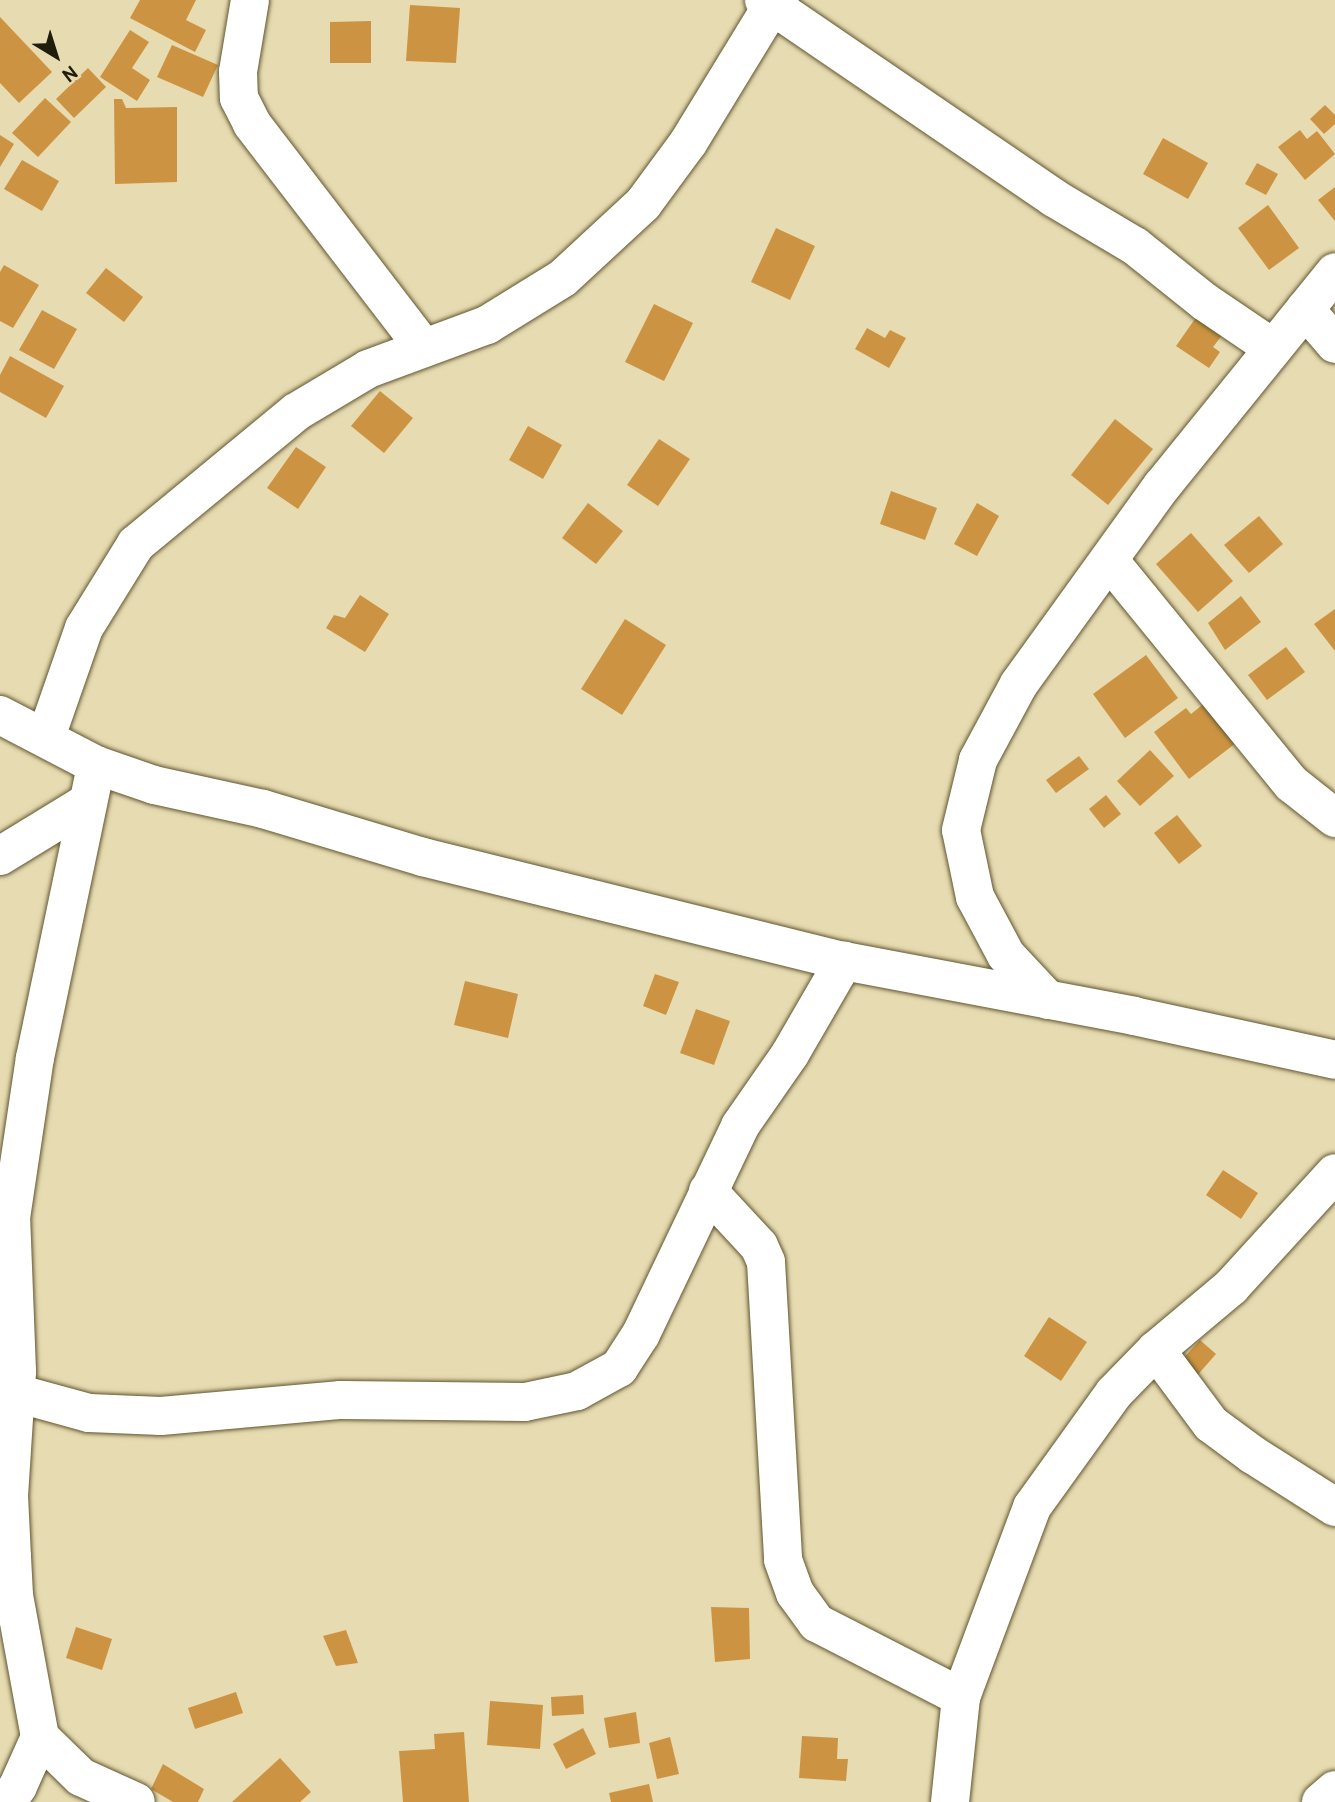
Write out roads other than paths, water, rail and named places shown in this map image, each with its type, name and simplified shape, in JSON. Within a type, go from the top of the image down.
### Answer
[{"type":"street","points":[[250,0],[239,98],[252,124],[424,348]]},
{"type":"street","points":[[46,737],[84,628],[136,544],[296,412],[368,369],[487,325],[563,278],[643,204],[688,143],[772,2],[1054,198],[1135,246],[1205,302],[1273,348]]},
{"type":"street","points":[[1048,1000],[1006,955],[975,897],[961,830],[978,760],[1019,684],[1170,476],[1335,272]]},
{"type":"street","points":[[1305,309],[1335,344]]},
{"type":"street","points":[[1109,560],[1292,784],[1335,818]]},
{"type":"street","points":[[0,715],[96,765],[154,785],[264,809],[423,857],[844,961],[1335,1060]]},
{"type":"street","points":[[7,1802],[18,1786],[40,1737],[15,1595],[6,1562],[16,1393],[11,1218],[35,1058],[96,765]]},
{"type":"street","points":[[0,856],[88,802]]},
{"type":"street","points":[[16,1393],[89,1413],[161,1416],[341,1400],[525,1402],[577,1391],[619,1368],[640,1334],[740,1126],[790,1054],[844,961]]},
{"type":"street","points":[[950,1802],[961,1697],[1032,1507],[1114,1393],[1156,1350],[1231,1287],[1335,1173]]},
{"type":"street","points":[[708,1192],[760,1246],[766,1262],[783,1560],[795,1593],[817,1623],[961,1697]]},
{"type":"street","points":[[1156,1350],[1211,1424],[1335,1507]]},
{"type":"street","points":[[40,1737],[81,1777],[136,1802]]},
{"type":"street","points":[[1321,1802],[1335,1790]]}]
